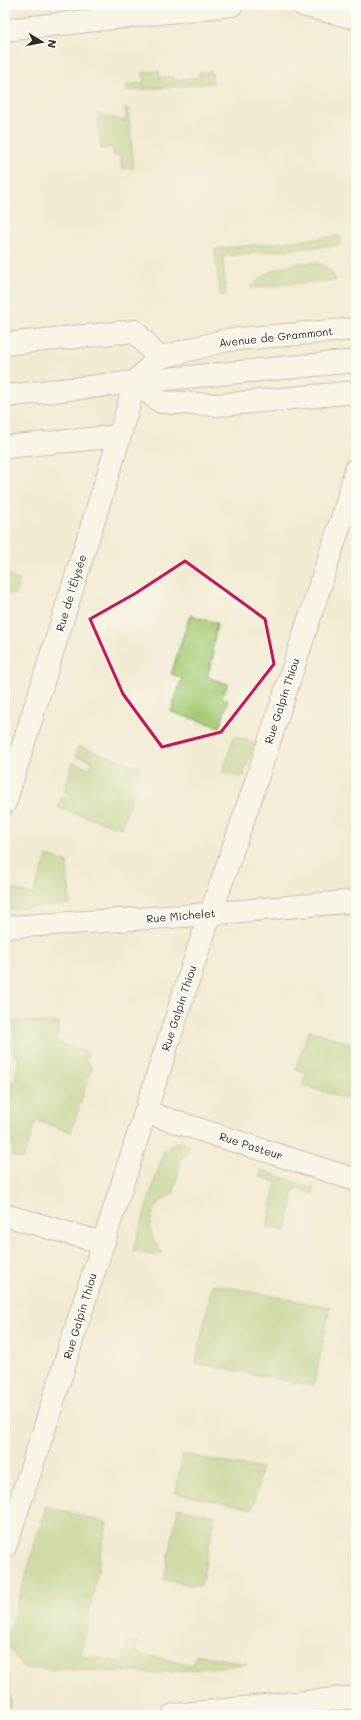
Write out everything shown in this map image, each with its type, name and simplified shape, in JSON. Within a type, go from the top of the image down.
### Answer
[{"type":"street","points":[[5,30],[232,5]]},
{"type":"street","points":[[303,5],[356,18]]},
{"type":"street","name":"Avenue de Grammont","points":[[158,358],[227,340],[356,329]]},
{"type":"street","points":[[5,344],[135,331],[158,358],[135,382]]},
{"type":"street","points":[[5,396],[356,361]]},
{"type":"street","points":[[135,382],[162,402],[219,405],[356,392]]},
{"type":"street","name":"Rue de l'Élysée","points":[[5,803],[120,436],[135,382]]},
{"type":"street","points":[[5,447],[120,436]]},
{"type":"street","name":"Rue Galpin Thiou","points":[[5,1547],[44,1430],[145,1112],[283,699],[345,509],[356,470]]},
{"type":"street","name":"Rue Michelet","points":[[5,927],[184,916],[356,901]]},
{"type":"street","name":"Rue Pasteur","points":[[145,1112],[356,1180]]},
{"type":"street","points":[[5,1215],[103,1243]]},
{"type":"street","points":[[173,1715],[356,1697]]},
{"type":"highlighted area","points":[[185,561],[265,619],[274,664],[221,732],[162,747],[123,694],[90,619],[136,593]]},
{"type":"green space","points":[[159,71],[160,78],[173,76],[174,80],[199,77],[199,73],[212,72],[213,83],[127,91],[126,85],[144,82],[143,72]]},
{"type":"green space","points":[[128,108],[134,168],[122,169],[120,155],[114,155],[112,147],[101,149],[97,114],[126,121],[125,109]]},
{"type":"green space","points":[[340,236],[341,245],[223,256],[226,295],[220,295],[215,249]]},
{"type":"green space","points":[[297,263],[315,263],[325,266],[336,280],[250,288],[260,278],[271,271],[283,266]]},
{"type":"green space","points":[[5,570],[13,578],[20,580],[16,595],[5,592]]},
{"type":"green space","points":[[190,615],[217,623],[212,652],[214,653],[207,677],[228,684],[222,698],[228,700],[220,727],[171,712],[182,678],[171,674]]},
{"type":"green space","points":[[234,736],[254,743],[244,775],[240,777],[223,772]]},
{"type":"green space","points":[[78,746],[141,767],[122,828],[58,808],[62,796],[70,799],[73,795],[64,791],[73,762],[90,768],[92,761],[75,756]]},
{"type":"green space","points":[[47,856],[67,862],[70,904],[6,910],[5,886],[33,895]]},
{"type":"green space","points":[[14,1021],[59,1023],[56,1042],[88,1052],[86,1062],[92,1067],[71,1132],[36,1121],[23,1159],[11,1156],[14,1145],[10,1144],[7,1154],[5,1153],[5,1121],[8,1121],[10,1082],[15,1082],[19,1056],[15,1056],[15,1053],[13,1053]]},
{"type":"green space","points":[[309,1030],[352,1044],[350,1050],[356,1052],[356,1069],[346,1099],[302,1085],[306,1072],[295,1069]]},
{"type":"green space","points":[[179,1141],[190,1145],[186,1156],[182,1155],[174,1193],[165,1198],[158,1205],[153,1212],[151,1220],[152,1236],[163,1253],[157,1254],[156,1256],[133,1251],[164,1150]]},
{"type":"green space","points":[[262,1170],[314,1188],[313,1194],[295,1188],[286,1231],[267,1227],[276,1182],[259,1177]]},
{"type":"green space","points":[[212,1284],[330,1307],[314,1386],[196,1363]]},
{"type":"green space","points":[[183,1454],[261,1469],[253,1509],[175,1493]]},
{"type":"green space","points":[[46,1506],[107,1523],[81,1655],[123,1662],[128,1640],[138,1642],[136,1653],[193,1665],[196,1654],[247,1664],[161,1673],[23,1668],[6,1642]]},
{"type":"green space","points":[[178,1508],[215,1515],[201,1587],[164,1580]]},
{"type":"green space","points":[[5,1674],[9,1674],[11,1707],[5,1707]]}]
